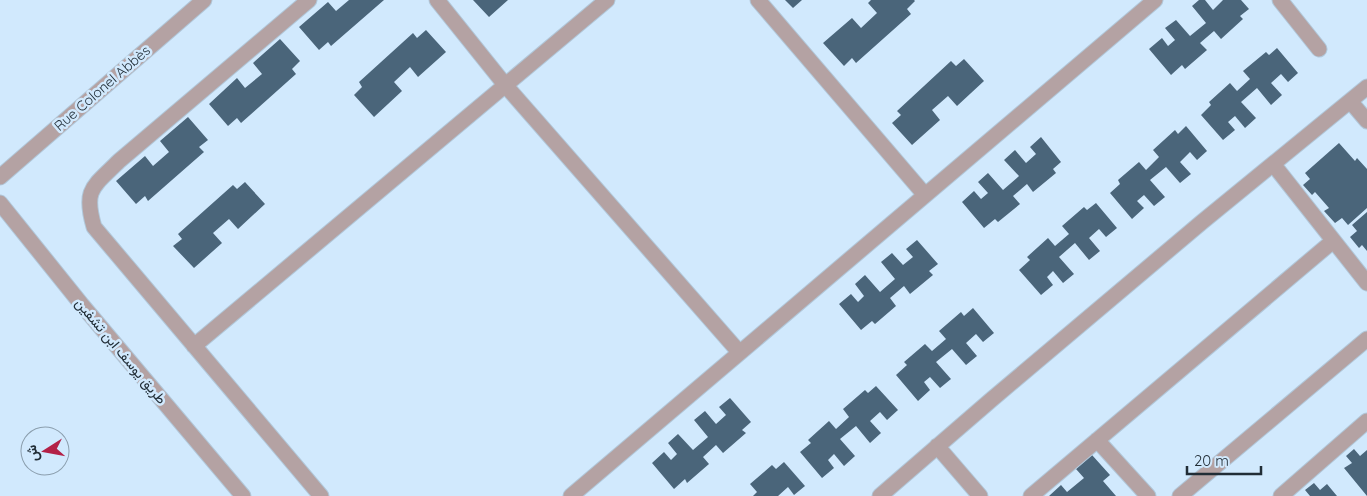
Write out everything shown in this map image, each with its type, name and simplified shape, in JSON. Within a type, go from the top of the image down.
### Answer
[{"type":"street","name":"Rue Colonel Abbès","points":[[0,176],[204,0]]},
{"type":"street","points":[[309,0],[119,161],[92,188],[89,197],[89,209],[94,227],[321,496]]},
{"type":"street","points":[[437,0],[506,86],[739,352]]},
{"type":"street","points":[[194,346],[607,0]]},
{"type":"street","points":[[758,0],[925,195]]},
{"type":"street","points":[[571,496],[1155,0]]},
{"type":"street","points":[[1280,0],[1319,49]]},
{"type":"street","points":[[880,496],[1202,222],[1367,87]]},
{"type":"street","points":[[1350,101],[1367,121]]},
{"type":"street","points":[[1273,164],[1367,283]]},
{"type":"street","name":"طريق يوسف ابن تشفين","points":[[0,203],[82,305],[243,496]]},
{"type":"street","points":[[1031,496],[1333,241]]},
{"type":"street","points":[[1180,496],[1367,340]]},
{"type":"street","points":[[1281,496],[1367,421]]},
{"type":"street","points":[[1097,440],[1148,496]]},
{"type":"street","points":[[937,446],[980,496]]},
{"type":"building","points":[[349,0],[384,0],[331,46],[328,42],[319,50],[299,27],[328,2],[336,11]]},
{"type":"building","points":[[473,0],[508,0],[489,17]]},
{"type":"building","points":[[785,0],[802,0],[793,8]]},
{"type":"building","points":[[871,0],[915,1],[907,9],[911,14],[856,63],[852,58],[844,66],[823,43],[852,18],[861,28],[877,13],[868,3]]},
{"type":"building","points":[[1199,0],[1205,0],[1213,10],[1223,0],[1241,0],[1249,9],[1240,16],[1243,19],[1221,39],[1214,31],[1200,43],[1207,50],[1185,69],[1182,65],[1171,75],[1149,49],[1162,38],[1168,46],[1175,40],[1165,28],[1176,20],[1190,36],[1206,23],[1192,6]]},
{"type":"building","points":[[426,30],[446,52],[418,77],[410,67],[394,82],[402,91],[374,117],[354,95],[362,87],[359,82],[413,33],[417,38]]},
{"type":"building","points":[[280,39],[300,61],[292,69],[296,74],[241,123],[237,118],[228,126],[209,104],[237,78],[245,88],[262,74],[253,63]]},
{"type":"building","points":[[1277,48],[1298,73],[1288,82],[1281,74],[1271,83],[1282,95],[1271,105],[1257,88],[1241,102],[1256,118],[1245,128],[1235,116],[1228,122],[1235,130],[1223,140],[1201,115],[1211,105],[1209,102],[1230,83],[1237,91],[1250,79],[1243,71],[1266,52],[1269,55]]},
{"type":"building","points":[[964,59],[984,81],[957,106],[948,96],[932,110],[940,120],[912,145],[892,123],[901,115],[897,111],[951,61],[956,66]]},
{"type":"building","points":[[188,117],[208,140],[199,147],[204,152],[148,201],[145,196],[136,204],[116,181],[145,156],[153,166],[169,152],[160,141]]},
{"type":"building","points":[[1186,126],[1207,151],[1197,160],[1190,152],[1180,162],[1191,174],[1180,183],[1166,167],[1150,180],[1165,197],[1154,206],[1144,195],[1137,201],[1144,208],[1132,219],[1110,193],[1120,184],[1118,180],[1139,162],[1146,170],[1159,157],[1153,150],[1175,130],[1178,134]]},
{"type":"building","points":[[1041,137],[1061,162],[1053,169],[1056,173],[1033,192],[1027,184],[1013,196],[1020,204],[998,222],[995,219],[984,228],[962,202],[974,191],[981,199],[988,193],[978,182],[988,173],[1003,190],[1019,176],[1004,160],[1015,150],[1026,163],[1036,154],[1030,147]]},
{"type":"building","points":[[1339,143],[1355,161],[1357,158],[1367,169],[1367,208],[1348,225],[1342,218],[1335,223],[1324,211],[1329,208],[1315,192],[1312,195],[1303,185],[1310,179],[1305,173]]},
{"type":"building","points":[[245,182],[265,204],[238,229],[229,219],[213,233],[222,243],[194,268],[173,246],[182,239],[178,234],[233,185],[237,189]]},
{"type":"building","points":[[1096,203],[1117,228],[1106,237],[1099,229],[1089,238],[1100,251],[1089,260],[1075,243],[1059,257],[1074,274],[1063,283],[1053,271],[1047,277],[1053,285],[1041,295],[1019,270],[1030,260],[1027,257],[1048,238],[1055,246],[1069,234],[1062,226],[1084,207],[1087,210]]},
{"type":"building","points":[[1367,212],[1367,251],[1362,245],[1359,248],[1350,237],[1357,231],[1352,225]]},
{"type":"building","points":[[917,240],[938,264],[929,271],[933,275],[910,294],[904,286],[890,298],[896,306],[875,324],[872,321],[861,330],[839,304],[851,294],[858,302],[864,296],[855,284],[865,275],[880,292],[895,279],[881,262],[892,253],[903,265],[913,257],[906,249]]},
{"type":"building","points":[[973,308],[994,333],[983,342],[976,334],[966,343],[977,356],[966,365],[952,349],[936,362],[951,379],[940,388],[930,377],[924,382],[930,390],[918,401],[896,375],[907,365],[904,362],[925,344],[932,351],[946,339],[939,331],[961,312],[964,316]]},
{"type":"building","points":[[876,386],[898,410],[887,420],[880,412],[870,421],[881,433],[870,443],[856,426],[840,439],[855,456],[844,466],[834,454],[828,460],[834,468],[822,478],[800,452],[811,443],[808,440],[829,421],[836,429],[849,417],[843,409],[865,390],[868,393]]},
{"type":"building","points":[[730,398],[751,422],[742,430],[746,433],[723,453],[716,445],[703,457],[709,464],[687,483],[685,479],[674,489],[652,463],[664,452],[671,460],[677,454],[668,443],[678,434],[693,450],[708,437],[694,420],[705,411],[716,424],[726,415],[719,407]]},
{"type":"building","points":[[1354,449],[1360,456],[1367,450],[1367,496],[1344,468],[1352,463],[1346,456]]},
{"type":"building","points":[[1092,455],[1110,475],[1103,481],[1116,496],[1049,496],[1061,485],[1067,492],[1084,478],[1076,469]]},
{"type":"building","points":[[784,462],[805,486],[794,495],[788,487],[778,496],[753,496],[757,492],[750,484],[772,465],[776,469]]},
{"type":"building","points":[[1314,483],[1320,490],[1327,484],[1337,496],[1310,496],[1305,490]]}]
